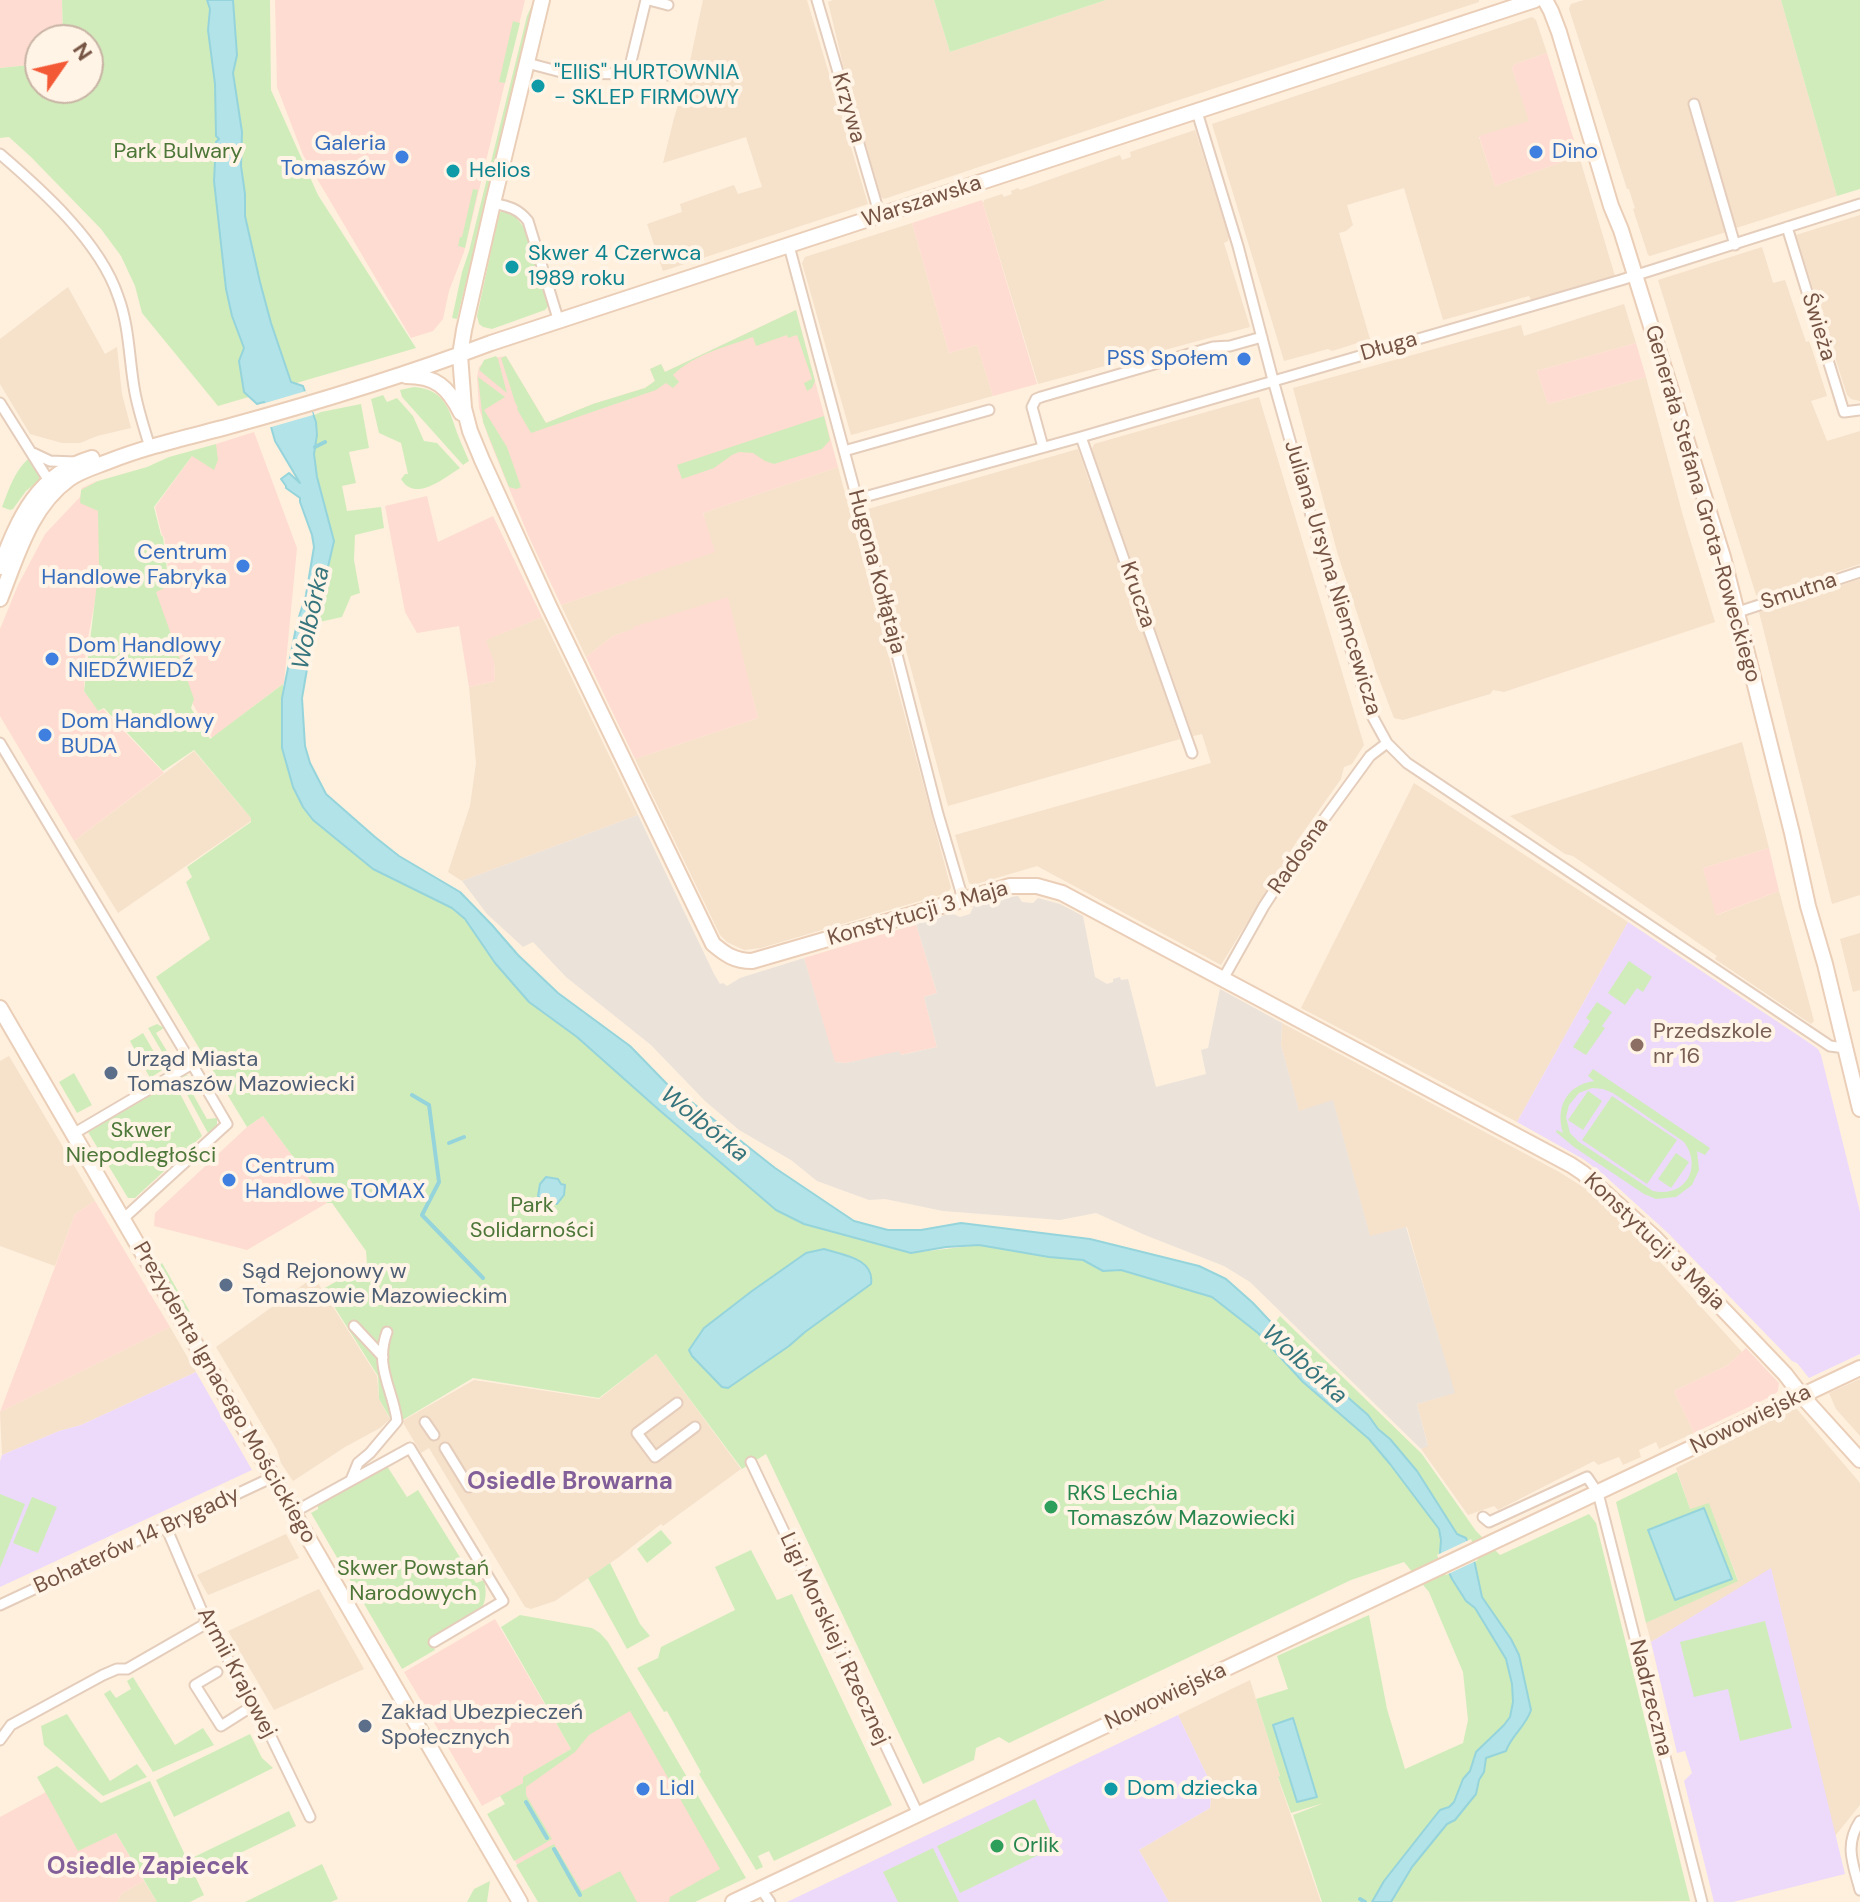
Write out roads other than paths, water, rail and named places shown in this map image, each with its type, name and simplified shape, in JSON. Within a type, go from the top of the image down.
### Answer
[{"type":"street","name":"Konstytucji 3 Maja","points":[[542,0],[460,355],[464,408],[470,431],[549,606],[713,944],[740,961],[763,959],[1010,886],[1024,884],[1049,888],[1074,899],[1583,1173],[1655,1238],[1785,1374],[1860,1460]]},
{"type":"street","points":[[628,74],[648,0],[668,5]]},
{"type":"street","name":"Krzywa","points":[[817,0],[880,216]]},
{"type":"street","name":"Warszawska","points":[[132,452],[394,377],[1197,112],[1507,6],[1535,0]]},
{"type":"street","name":"Generała Stefana Grota-Roweckiego","points":[[1545,0],[1559,32],[1723,557],[1860,1109]]},
{"type":"street","points":[[527,63],[565,73],[673,75]]},
{"type":"street","points":[[1694,104],[1735,245]]},
{"type":"street","name":"Juliana Ursyna Niemcewicza","points":[[1197,112],[1238,246],[1323,558],[1370,712],[1387,743],[1407,763],[1830,1046],[1845,1048]]},
{"type":"street","points":[[0,154],[43,194],[87,241],[105,266],[125,319],[134,392],[150,447]]},
{"type":"street","points":[[493,203],[516,209],[528,221],[559,322]]},
{"type":"street","name":"Długa","points":[[857,499],[1635,275],[1860,204]]},
{"type":"street","name":"Świeża","points":[[1787,227],[1844,412],[1860,410]]},
{"type":"street","name":"Hugona Kołłątaja","points":[[789,246],[963,899]]},
{"type":"street","points":[[1043,447],[1032,407],[1041,397],[1213,347],[1230,346],[1262,337]]},
{"type":"street","points":[[394,377],[423,377],[440,384],[453,396],[470,431]]},
{"type":"street","points":[[0,403],[49,481]]},
{"type":"street","points":[[844,451],[989,410]]},
{"type":"street","name":"Krucza","points":[[1081,437],[1192,753]]},
{"type":"street","points":[[30,452],[50,461],[80,462]]},
{"type":"street","points":[[0,567],[24,511],[49,481],[62,470],[80,462],[132,452]]},
{"type":"street","points":[[0,599],[25,536],[55,491],[82,471],[132,452]]},
{"type":"street","name":"Smutna","points":[[1738,612],[1860,572]]},
{"type":"street","points":[[0,743],[227,1124],[123,1219]]},
{"type":"street","name":"Radosna","points":[[1223,979],[1292,863],[1370,756],[1387,743]]},
{"type":"street","name":"Prezydenta Ignacego Mościckiego","points":[[0,1008],[520,1902]]},
{"type":"street","points":[[73,1134],[192,1064]]},
{"type":"street","points":[[354,1326],[383,1357]]},
{"type":"street","points":[[351,1480],[358,1463],[397,1421],[385,1380],[383,1342],[387,1332]]},
{"type":"street","name":"Nowowiejska","points":[[733,1902],[1860,1368]]},
{"type":"street","points":[[677,1403],[637,1433],[655,1457],[695,1427]]},
{"type":"street","points":[[425,1422],[434,1435]]},
{"type":"street","points":[[294,1512],[410,1448],[503,1601],[434,1642]]},
{"type":"street","points":[[445,1448],[469,1487]]},
{"type":"street","name":"Ligi Morskiej i Rzecznej","points":[[751,1462],[918,1814]]},
{"type":"street","name":"Bohaterów 14 Brygady","points":[[0,1605],[273,1477]]},
{"type":"street","points":[[1483,1517],[1489,1522],[1587,1477],[1598,1493]]},
{"type":"street","name":"Nadrzeczna","points":[[1598,1493],[1702,1902]]},
{"type":"street","name":"Armii Krajowej","points":[[166,1527],[207,1623],[254,1705],[310,1817]]},
{"type":"street","points":[[0,1740],[11,1725],[103,1675],[117,1669],[127,1669],[207,1623]]},
{"type":"street","points":[[217,1672],[195,1685],[221,1726],[254,1705]]},
{"type":"street","points":[[1860,1821],[1850,1843],[1860,1890]]},
{"type":"street","points":[[761,1889],[770,1902]]},
{"type":"water","name":"Wolbórka","points":[[207,0],[233,0],[237,55],[233,73],[242,132],[245,216],[271,323],[291,382],[303,386],[316,422],[314,454],[317,477],[334,541],[302,698],[305,746],[326,794],[399,856],[460,892],[558,993],[630,1046],[667,1084],[775,1168],[854,1221],[888,1230],[921,1230],[961,1223],[1090,1239],[1199,1266],[1226,1279],[1312,1366],[1368,1415],[1417,1471],[1457,1534],[1466,1538],[1482,1597],[1519,1655],[1531,1710],[1506,1751],[1486,1758],[1476,1794],[1412,1867],[1391,1902],[1372,1902],[1384,1881],[1440,1810],[1454,1802],[1476,1752],[1510,1717],[1513,1702],[1506,1659],[1475,1608],[1466,1601],[1452,1579],[1440,1553],[1439,1529],[1369,1439],[1303,1382],[1258,1333],[1212,1297],[1121,1270],[1103,1271],[1083,1260],[979,1245],[911,1253],[804,1224],[776,1210],[577,1037],[529,1002],[495,963],[465,919],[452,908],[373,869],[313,820],[303,807],[293,787],[282,748],[282,698],[314,547],[300,498],[286,488],[281,479],[289,473],[300,483],[275,441],[264,402],[257,404],[244,392],[239,361],[244,348],[226,289],[214,181],[216,142],[219,139],[216,136],[215,84]]},
{"type":"water","points":[[546,1177],[558,1179],[565,1185],[564,1195],[557,1204],[548,1204],[538,1196],[540,1184]]},
{"type":"water","points":[[824,1249],[863,1263],[871,1275],[871,1284],[789,1346],[728,1388],[722,1387],[689,1350],[704,1328],[806,1253]]},
{"type":"water","points":[[1704,1508],[1732,1579],[1675,1600],[1648,1530]]},
{"type":"water","points":[[1293,1718],[1317,1797],[1297,1802],[1273,1725]]},
{"type":"waterway","points":[[315,447],[325,442]]},
{"type":"waterway","points":[[412,1095],[429,1105],[439,1182],[422,1215],[483,1278]]},
{"type":"waterway","points":[[449,1143],[464,1137]]},
{"type":"waterway","points":[[526,1802],[547,1838]]},
{"type":"waterway","points":[[554,1849],[580,1895]]},
{"type":"waterway","points":[[1360,1899],[1365,1902]]},
{"type":"place","name":"\"ElliS\" HURTOWNIA - SKLEP FIRMOWY","points":[[538,86]]},
{"type":"place","name":"Dino","points":[[1536,152]]},
{"type":"place","name":"Galeria Tomaszów","points":[[402,157]]},
{"type":"place","name":"Helios","points":[[453,171]]},
{"type":"place","name":"Skwer 4 Czerwca 1989 roku","points":[[512,267]]},
{"type":"place","name":"PSS Społem","points":[[1244,359]]},
{"type":"place","name":"Centrum Handlowe Fabryka","points":[[243,566]]},
{"type":"place","name":"Dom Handlowy NIEDŹWIEDŹ","points":[[52,659]]},
{"type":"place","name":"Dom Handlowy BUDA","points":[[45,735]]},
{"type":"place","name":"Przedszkole nr 16","points":[[1637,1045]]},
{"type":"place","name":"Urząd Miasta Tomaszów Mazowiecki","points":[[111,1073]]},
{"type":"place","name":"Centrum Handlowe TOMAX","points":[[229,1180]]},
{"type":"place","name":"Sąd Rejonowy w Tomaszowie Mazowieckim","points":[[226,1285]]},
{"type":"place","name":"RKS Lechia Tomaszów Mazowiecki","points":[[1051,1507]]},
{"type":"place","name":"Zakład Ubezpieczeń Społecznych","points":[[365,1726]]},
{"type":"place","name":"Lidl","points":[[643,1789]]},
{"type":"place","name":"Dom dziecka","points":[[1111,1789]]},
{"type":"place","name":"Orlik","points":[[997,1846]]},
{"type":"district","name":"Osiedle Browarna","points":[[570,1483]]},
{"type":"district","name":"Osiedle Zapiecek","points":[[148,1868]]},
{"type":"park label","name":"Park Bulwary","points":[[178,152]]},
{"type":"park label","name":"Skwer Niepodległości","points":[[141,1144]]},
{"type":"park label","name":"Park Solidarności","points":[[532,1218]]},
{"type":"park label","name":"Skwer Powstań Narodowych","points":[[413,1582]]}]
